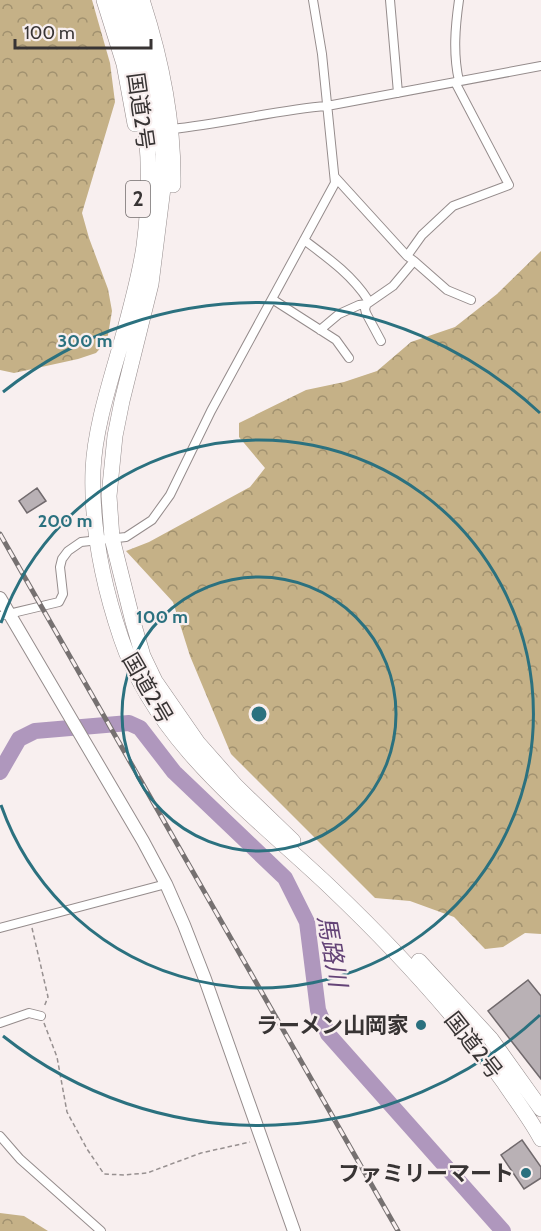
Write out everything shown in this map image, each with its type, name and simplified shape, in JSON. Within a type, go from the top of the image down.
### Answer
[{"type":"highway","name":"2","points":[[104,0],[117,37],[131,97],[136,128],[139,182],[135,250],[107,381],[114,400]]},
{"type":"highway","name":"国道2号","points":[[115,0],[129,40],[140,86],[146,125],[148,177],[142,258],[114,400],[111,469],[104,539],[111,604],[130,663],[142,687],[189,754],[229,796],[331,888],[415,971],[480,1049],[541,1139]]},
{"type":"highway","name":"国道2号","points":[[114,400],[151,284],[163,188],[163,154],[155,92],[142,35],[130,0]]},
{"type":"highway","points":[[114,400],[136,371],[151,320],[166,249],[172,188],[171,129],[161,64],[142,0]]},
{"type":"highway","name":"国道2号","points":[[104,539],[143,656],[155,681],[198,743],[236,786],[420,962],[490,1040],[541,1109]]},
{"type":"street","points":[[4,615],[59,602],[63,594],[60,567],[72,547],[81,543],[126,537],[152,520],[170,495],[211,411],[335,183],[313,0]]},
{"type":"street","points":[[390,0],[398,93]]},
{"type":"street","points":[[320,330],[339,314],[367,304],[393,286],[422,236],[453,206],[509,185],[457,82],[455,38],[459,0]]},
{"type":"street","points":[[171,129],[199,127],[302,108],[327,106],[541,66]]},
{"type":"street","points":[[335,176],[411,258],[447,290],[471,300]]},
{"type":"street","points":[[304,240],[340,267],[361,289],[368,300],[366,313],[381,341]]},
{"type":"street","points":[[272,299],[336,340],[348,358]]},
{"type":"street","points":[[0,598],[4,615],[73,721],[166,884],[205,979],[294,1231]]},
{"type":"street","points":[[0,928],[166,884]]},
{"type":"street","points":[[0,1023],[29,1013],[41,1016]]},
{"type":"street","points":[[0,1136],[20,1159],[101,1231]]},
{"type":"path","points":[[30,921],[48,997],[41,1016],[57,1057],[67,1112],[78,1135],[104,1174],[147,1173],[201,1153],[262,1140]]},
{"type":"green space","points":[[0,0],[92,0],[110,63],[115,102],[82,213],[108,289],[112,311],[107,341],[96,353],[14,373],[0,370]]},
{"type":"green space","points":[[541,251],[541,934],[525,933],[503,947],[485,949],[454,917],[410,901],[375,898],[231,754],[190,656],[173,602],[126,551],[149,542],[250,487],[265,468],[239,437],[239,423],[306,390],[344,382],[377,371],[411,342],[455,327],[497,294]]},
{"type":"green space","points":[[0,1213],[24,1216],[48,1231],[0,1231]]},
{"type":"building","points":[[37,488],[46,501],[27,513],[19,501]]},
{"type":"building","points":[[528,980],[541,996],[541,1079],[488,1011]]},
{"type":"building","points":[[522,1140],[541,1167],[541,1178],[524,1189],[501,1155]]},
{"type":"waterway","name":"馬路川","points":[[0,772],[19,739],[35,731],[129,723],[140,728],[174,772],[285,878],[307,922],[318,1010],[328,1034],[503,1231]]},
{"type":"railway","points":[[0,534],[398,1231]]},
{"type":"place","name":"ラーメン山岡家","points":[[421,1025]]},
{"type":"place","name":"ファミリーマート","points":[[526,1173]]}]
